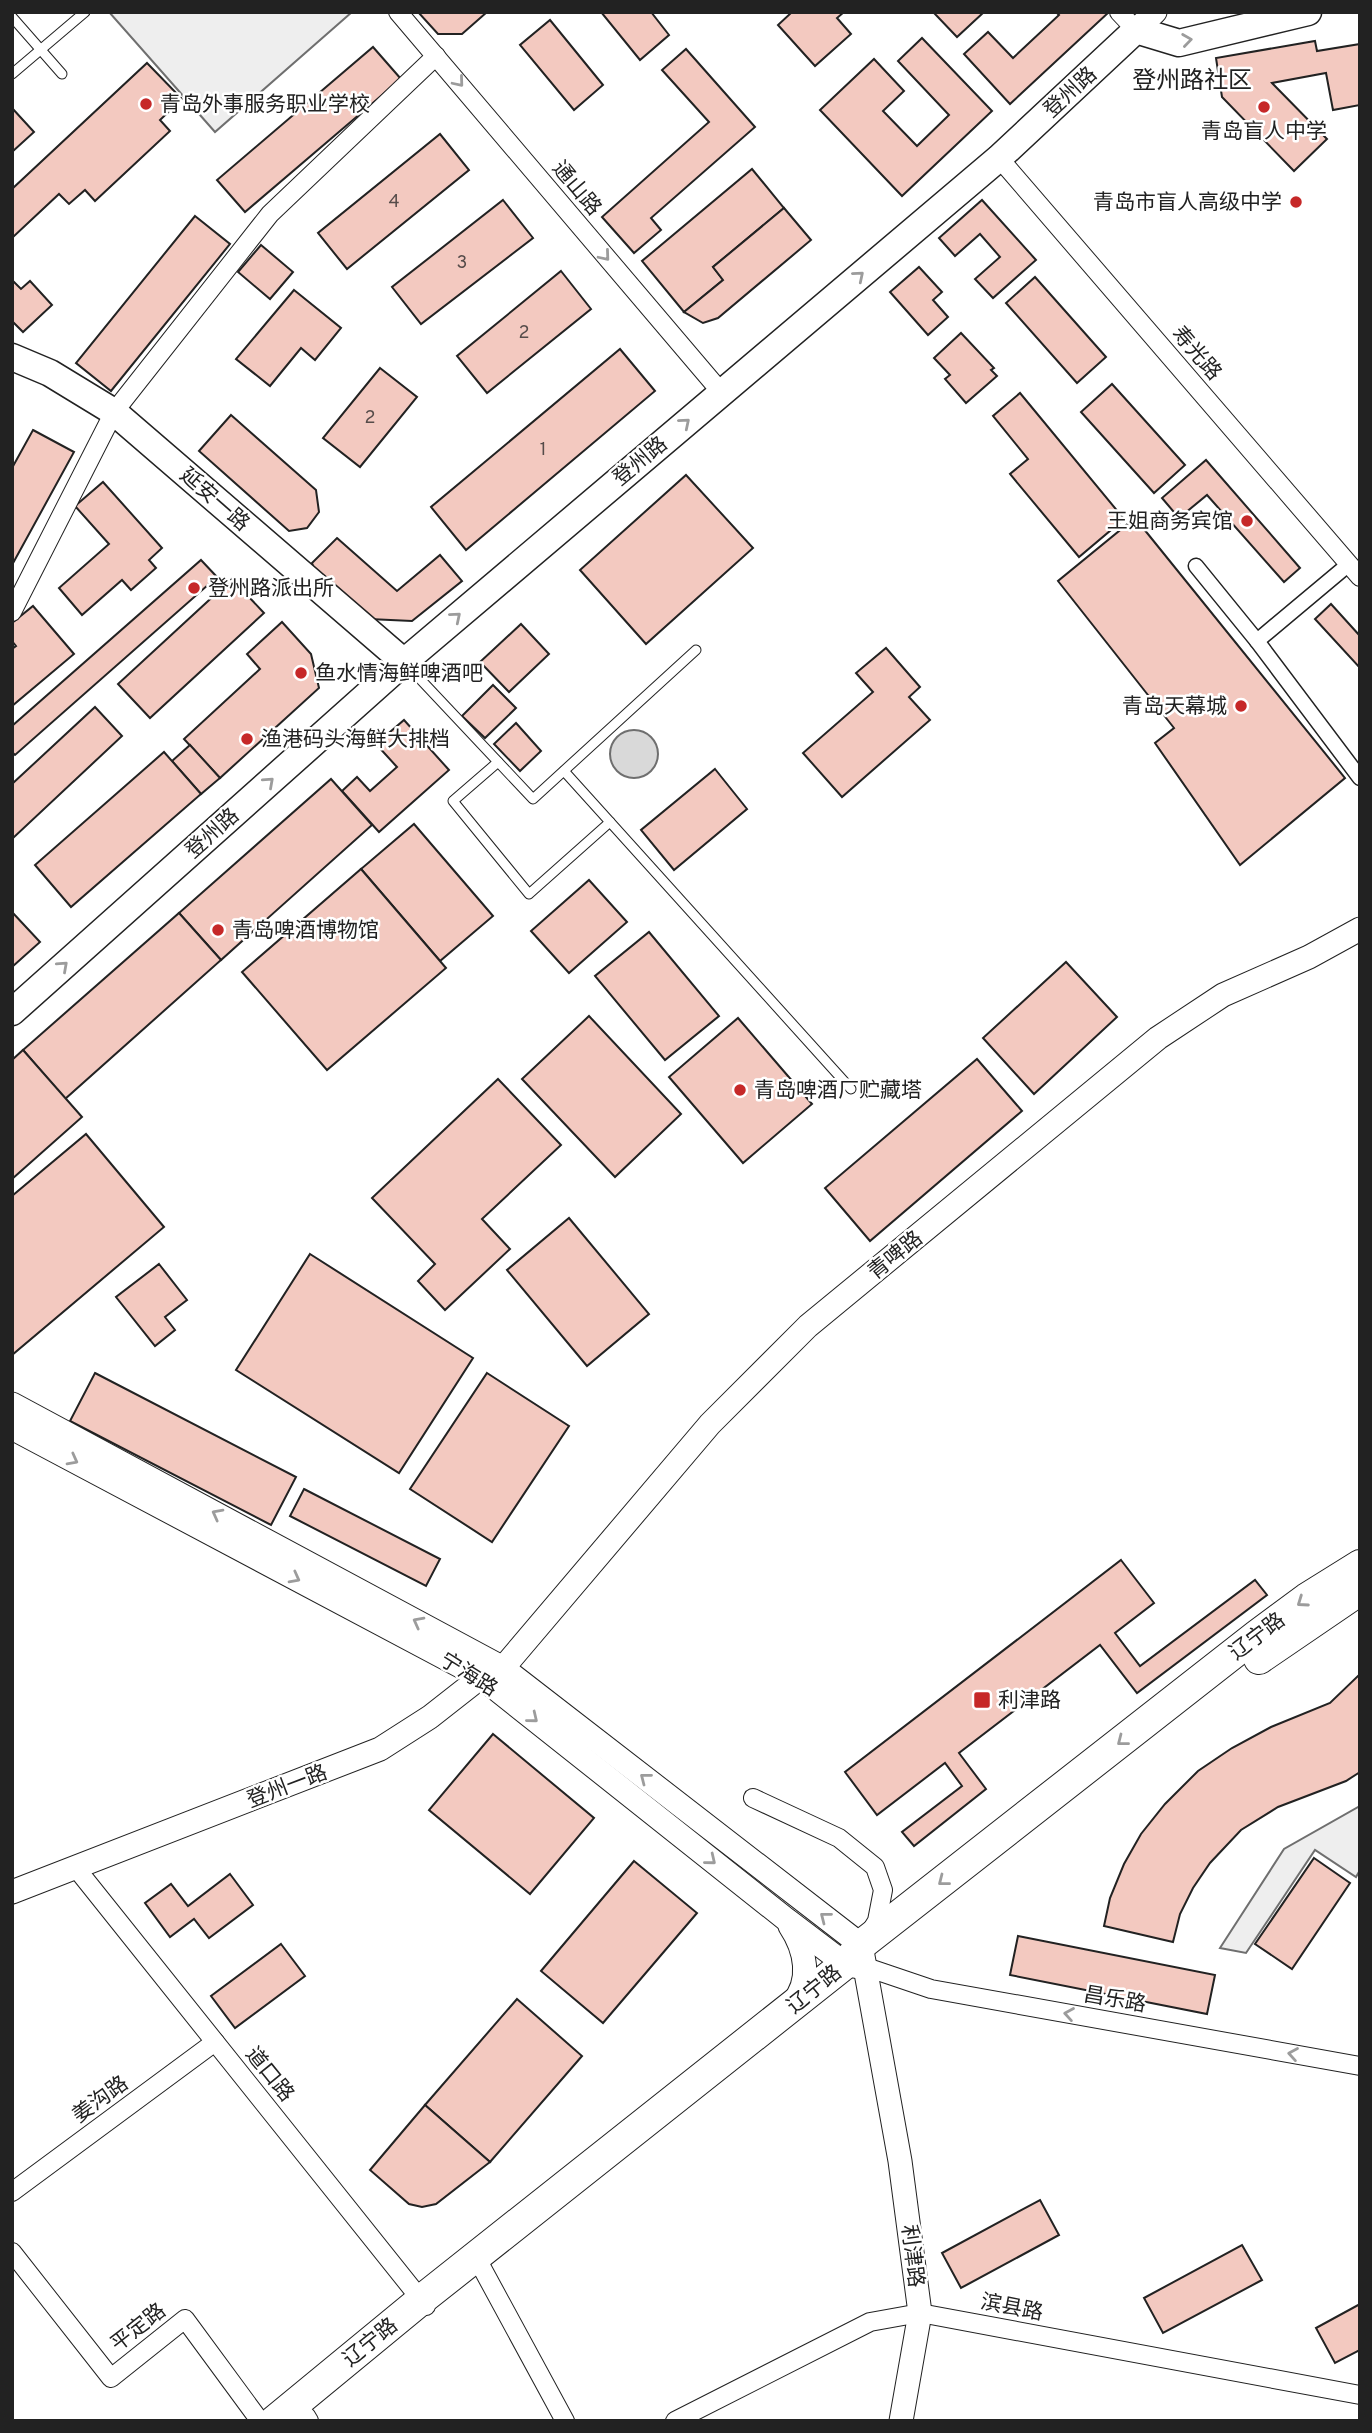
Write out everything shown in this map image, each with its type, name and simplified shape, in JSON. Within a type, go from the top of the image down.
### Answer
[{"type":"main road","points":[[1127,21],[1179,43],[1308,12]]},
{"type":"main road","name":"登州路","points":[[12,1012],[404,662],[999,158],[1127,21]]},
{"type":"main road","name":"延安一路","points":[[12,357],[50,373],[114,411],[404,662]]},
{"type":"main road","name":"辽宁路","points":[[305,2419],[425,2304],[482,2268],[1257,1635],[1307,1598],[1360,1565]]},
{"type":"main road","name":"辽宁路","points":[[274,2421],[425,2304],[787,2010],[1269,1651],[1360,1590]]},
{"type":"street","name":"通山路","points":[[398,12],[721,393]]},
{"type":"street","points":[[1127,21],[1155,12]]},
{"type":"street","points":[[12,612],[114,411],[270,214],[436,56]]},
{"type":"street","name":"寿光路","points":[[999,158],[1354,571]]},
{"type":"street","points":[[1196,566],[1360,778]]},
{"type":"street","points":[[1256,641],[1354,571]]},
{"type":"street","name":"青啤路","points":[[503,1668],[710,1424],[760,1371],[808,1326],[1168,1031],[1223,995],[1309,957],[1360,929]]},
{"type":"street","name":"宁海路","points":[[12,1404],[503,1668],[857,1959]]},
{"type":"street","name":"宁海路","points":[[12,1428],[481,1677],[787,1920],[857,1959]]},
{"type":"street","name":"登州一路","points":[[76,1868],[380,1749],[430,1717],[481,1677],[503,1668]]},
{"type":"street","points":[[753,1798],[839,1838],[876,1867],[883,1890],[877,1921],[857,1959]]},
{"type":"street","points":[[12,1892],[76,1868]]},
{"type":"street","name":"道口路","points":[[76,1868],[425,2304]]},
{"type":"street","points":[[787,1920],[801,1942],[806,1961],[800,1995],[787,2010]]},
{"type":"street","name":"昌乐路","points":[[857,1959],[931,1989],[1360,2066]]},
{"type":"street","name":"利津路","points":[[857,1959],[900,2161],[920,2313],[901,2421]]},
{"type":"street","name":"姜沟路","points":[[12,2192],[215,2042]]},
{"type":"street","name":"平定路","points":[[12,2252],[111,2378],[185,2319],[260,2421]]},
{"type":"street","points":[[482,2268],[565,2421]]},
{"type":"street","name":"滨县路","points":[[675,2421],[870,2322],[920,2313],[1360,2395]]},
{"type":"lane","points":[[12,74],[85,12]]},
{"type":"lane","points":[[12,17],[62,74]]},
{"type":"lane","points":[[404,662],[533,799],[696,650]]},
{"type":"lane","points":[[498,762],[453,801],[528,894],[610,822]]},
{"type":"lane","points":[[564,771],[851,1089]]},
{"type":"shaded area","points":[[109,12],[352,12],[215,132]]},
{"type":"shaded area","points":[[634,730],[643,731],[651,737],[657,745],[657,763],[651,771],[643,777],[634,778],[625,777],[617,771],[611,763],[610,754],[611,745],[617,737],[625,731]]},
{"type":"shaded area","points":[[1360,1806],[1360,1870],[1356,1877],[1315,1850],[1246,1953],[1220,1948],[1284,1849]]},
{"type":"building","points":[[418,12],[487,12],[462,34],[438,34]]},
{"type":"building","points":[[601,12],[651,12],[669,35],[640,60]]},
{"type":"building","points":[[792,12],[844,12],[837,18],[851,34],[815,66],[778,25]]},
{"type":"building","points":[[984,12],[957,37],[935,14]]},
{"type":"building","points":[[1056,12],[1109,12],[1010,104],[964,54],[988,32],[1013,58],[1059,15]]},
{"type":"building","points":[[550,20],[603,85],[574,110],[520,45]]},
{"type":"building","points":[[922,38],[992,111],[902,196],[820,110],[874,59],[904,91],[883,111],[917,146],[949,115],[898,61]]},
{"type":"building","name":"青岛盲人中学","points":[[1315,41],[1317,51],[1360,44],[1360,105],[1333,110],[1326,73],[1272,83],[1327,139],[1294,171],[1222,97],[1216,58]]},
{"type":"building","points":[[373,47],[401,79],[245,212],[217,180]]},
{"type":"building","points":[[686,49],[755,127],[651,218],[661,230],[634,253],[602,217],[709,122],[662,70]]},
{"type":"building","points":[[147,63],[182,99],[160,120],[170,131],[95,201],[85,190],[69,204],[59,194],[12,238],[12,189]]},
{"type":"building","points":[[12,108],[34,132],[12,152]]},
{"type":"building","points":[[440,134],[469,170],[347,269],[318,233]]},
{"type":"building","points":[[752,169],[784,208],[713,267],[723,280],[684,312],[642,261]]},
{"type":"building","points":[[503,200],[533,238],[421,324],[392,287]]},
{"type":"building","points":[[982,200],[1036,260],[993,298],[975,279],[1000,257],[980,234],[955,256],[939,238]]},
{"type":"building","points":[[784,208],[811,240],[718,318],[703,323],[684,312],[723,280],[713,267]]},
{"type":"building","points":[[195,216],[230,244],[111,391],[76,363]]},
{"type":"building","points":[[261,245],[293,272],[270,299],[238,272]]},
{"type":"building","points":[[919,267],[942,292],[933,300],[948,317],[928,335],[890,292]]},
{"type":"building","points":[[561,271],[591,309],[487,393],[457,356]]},
{"type":"building","points":[[1035,277],[1106,357],[1077,383],[1006,303]]},
{"type":"building","points":[[12,280],[21,289],[30,281],[52,305],[23,332],[12,321]]},
{"type":"building","points":[[294,290],[341,328],[315,360],[301,348],[270,386],[236,359]]},
{"type":"building","points":[[961,333],[994,368],[991,370],[997,376],[966,403],[945,379],[950,375],[934,358]]},
{"type":"building","points":[[620,349],[655,391],[466,550],[431,507]]},
{"type":"building","points":[[380,368],[417,397],[360,467],[323,438]]},
{"type":"building","points":[[1112,384],[1185,465],[1154,493],[1081,412]]},
{"type":"building","points":[[1020,393],[1124,519],[1079,557],[1010,474],[1028,459],[993,416]]},
{"type":"building","points":[[231,415],[316,490],[319,512],[307,528],[289,531],[199,451]]},
{"type":"building","points":[[33,430],[74,452],[12,565],[12,468]]},
{"type":"building","points":[[1206,460],[1300,568],[1284,582],[1207,495],[1179,518],[1162,498]]},
{"type":"building","points":[[686,475],[753,548],[646,644],[580,570]]},
{"type":"building","points":[[103,482],[162,548],[149,560],[156,568],[131,590],[122,580],[82,615],[59,588],[109,544],[75,506]]},
{"type":"building","points":[[1135,518],[1345,778],[1240,865],[1155,743],[1174,728],[1058,581]]},
{"type":"building","points":[[337,538],[397,591],[440,555],[462,581],[412,621],[369,619],[320,584],[312,563]]},
{"type":"building","points":[[201,560],[217,577],[15,755],[12,752],[12,726]]},
{"type":"building","points":[[232,579],[264,613],[150,718],[118,684]]},
{"type":"building","points":[[1331,604],[1360,636],[1360,668],[1315,619]]},
{"type":"building","points":[[33,606],[74,654],[12,706],[12,649],[16,646],[12,641],[12,623]]},
{"type":"building","points":[[282,622],[311,654],[319,688],[220,778],[184,739],[260,669],[247,654]]},
{"type":"building","points":[[521,624],[549,654],[509,692],[480,662]]},
{"type":"building","points":[[886,648],[920,687],[909,697],[930,720],[842,797],[803,753],[873,692],[856,673]]},
{"type":"building","points":[[493,685],[516,708],[485,738],[462,716]]},
{"type":"building","points":[[95,707],[122,736],[12,839],[12,784]]},
{"type":"building","points":[[404,720],[449,770],[379,832],[342,791],[357,777],[370,791],[397,767],[376,744]]},
{"type":"building","points":[[516,723],[541,751],[520,771],[494,744]]},
{"type":"building","points":[[190,745],[220,778],[201,794],[172,761]]},
{"type":"building","points":[[164,752],[201,794],[71,907],[35,865]]},
{"type":"building","points":[[715,769],[747,809],[674,870],[641,830]]},
{"type":"building","points":[[331,779],[372,825],[221,960],[179,913]]},
{"type":"building","points":[[414,824],[493,916],[440,961],[361,869]]},
{"type":"building","points":[[361,869],[446,968],[327,1070],[242,972]]},
{"type":"building","points":[[589,880],[627,922],[569,973],[531,931]]},
{"type":"building","points":[[12,912],[40,942],[12,967]]},
{"type":"building","points":[[179,913],[221,960],[65,1099],[23,1050]]},
{"type":"building","points":[[649,932],[719,1016],[665,1060],[595,976]]},
{"type":"building","points":[[1066,962],[1117,1017],[1034,1094],[983,1038]]},
{"type":"building","points":[[589,1016],[681,1114],[615,1177],[522,1079]]},
{"type":"building","name":"青岛啤酒厂贮藏塔","points":[[738,1018],[812,1104],[743,1163],[669,1077]]},
{"type":"building","points":[[23,1050],[82,1117],[12,1179],[12,1060]]},
{"type":"building","points":[[977,1059],[1022,1111],[870,1241],[825,1188]]},
{"type":"building","points":[[498,1079],[561,1145],[482,1219],[510,1249],[445,1310],[418,1281],[435,1264],[372,1198]]},
{"type":"building","points":[[86,1134],[164,1227],[12,1355],[12,1196]]},
{"type":"building","points":[[569,1218],[649,1314],[587,1366],[507,1270]]},
{"type":"building","points":[[310,1254],[473,1358],[399,1473],[236,1370]]},
{"type":"building","points":[[159,1264],[187,1300],[165,1317],[175,1330],[155,1346],[116,1297]]},
{"type":"building","points":[[95,1373],[296,1477],[271,1525],[70,1421]]},
{"type":"building","points":[[487,1373],[569,1426],[492,1542],[410,1489]]},
{"type":"building","points":[[304,1489],[440,1559],[426,1586],[290,1516]]},
{"type":"building","points":[[1121,1560],[1154,1603],[1115,1633],[1140,1666],[1255,1580],[1267,1595],[1137,1693],[1100,1645],[959,1753],[986,1789],[914,1846],[902,1832],[962,1786],[945,1763],[877,1815],[845,1772]]},
{"type":"building","points":[[1360,1674],[1360,1772],[1346,1781],[1278,1807],[1241,1830],[1210,1863],[1193,1888],[1180,1914],[1173,1942],[1104,1926],[1110,1898],[1124,1864],[1141,1834],[1165,1804],[1198,1771],[1232,1748],[1271,1727],[1330,1703]]},
{"type":"building","points":[[493,1734],[594,1818],[530,1894],[429,1810]]},
{"type":"building","points":[[1314,1858],[1350,1883],[1292,1969],[1255,1944]]},
{"type":"building","points":[[634,1861],[697,1913],[603,2023],[541,1971]]},
{"type":"building","points":[[230,1874],[253,1905],[209,1938],[194,1919],[170,1937],[145,1903],[171,1884],[188,1906]]},
{"type":"building","points":[[1018,1936],[1215,1975],[1207,2014],[1010,1975]]},
{"type":"building","points":[[281,1944],[305,1976],[235,2028],[211,1996]]},
{"type":"building","points":[[517,1999],[582,2056],[490,2162],[425,2105]]},
{"type":"building","points":[[425,2105],[490,2162],[436,2204],[422,2207],[409,2204],[370,2170]]},
{"type":"building","points":[[1040,2200],[1059,2235],[961,2288],[942,2253]]},
{"type":"building","points":[[1242,2245],[1262,2280],[1163,2333],[1144,2298]]},
{"type":"building","points":[[1360,2304],[1360,2350],[1335,2363],[1316,2328]]},
{"type":"place","name":"青岛外事服务职业学校","points":[[146,104]]},
{"type":"place","name":"青岛盲人中学","points":[[1264,107]]},
{"type":"place","name":"青岛市盲人高级中学","points":[[1296,202]]},
{"type":"place","name":"王姐商务宾馆","points":[[1247,521]]},
{"type":"place","name":"登州路派出所","points":[[194,588]]},
{"type":"place","name":"鱼水情海鲜啤酒吧","points":[[301,673]]},
{"type":"place","name":"青岛天幕城","points":[[1241,706]]},
{"type":"place","name":"渔港码头海鲜大排档","points":[[247,739]]},
{"type":"place","name":"青岛啤酒博物馆","points":[[218,930]]},
{"type":"place","name":"青岛啤酒厂贮藏塔","points":[[740,1090]]},
{"type":"place","name":"利津路","points":[[982,1700]]},
{"type":"district","name":"登州路社区","points":[[1192,80]]}]
